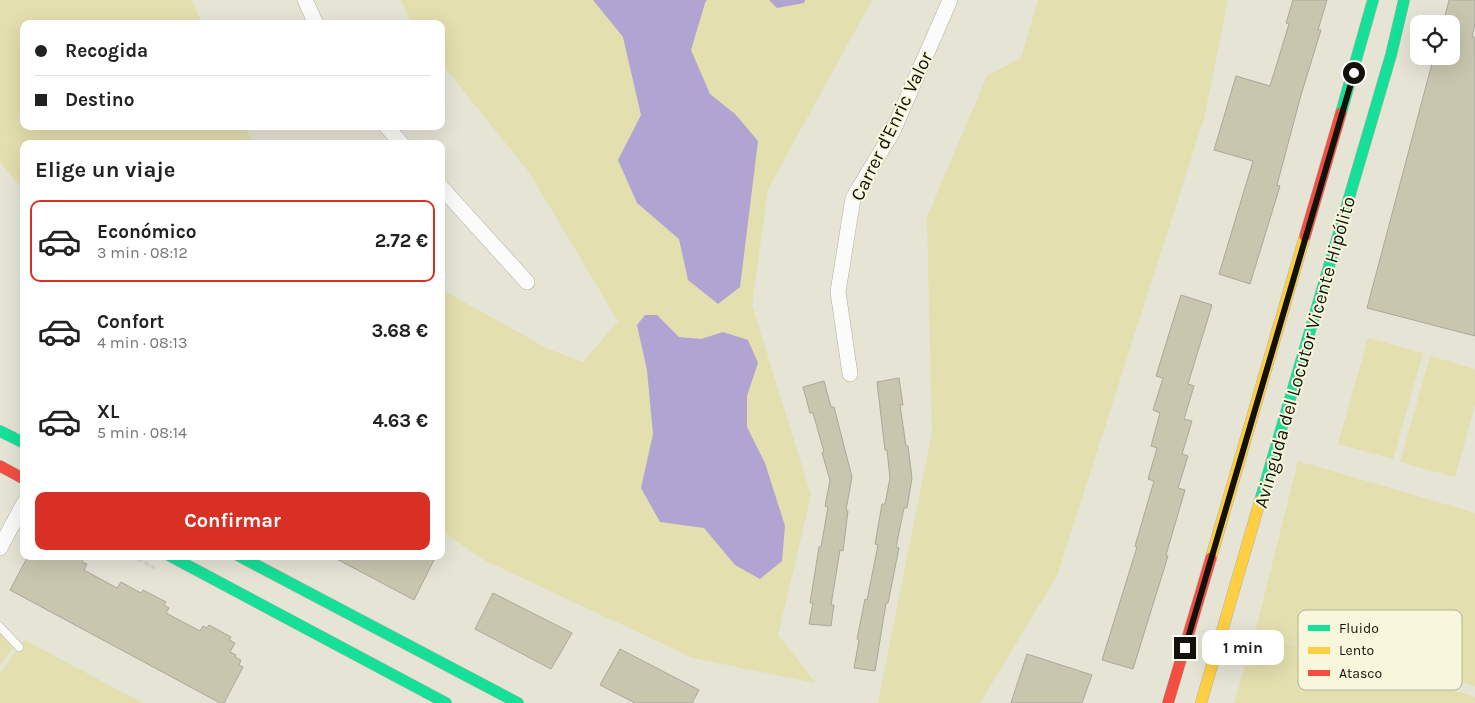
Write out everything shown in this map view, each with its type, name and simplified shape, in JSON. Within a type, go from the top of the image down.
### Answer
[{"type":"main road","name":"Avinguda del Locutor Vicente Hipólito","points":[[1168,703],[1243,453],[1373,0]]},
{"type":"main road","name":"Avinguda del Locutor Vicente Hipólito","points":[[1201,703],[1391,55],[1404,0]]},
{"type":"main road","points":[[0,431],[20,441]]},
{"type":"main road","points":[[0,466],[20,476]]},
{"type":"main road","points":[[178,560],[446,703]]},
{"type":"main road","points":[[246,560],[518,703]]},
{"type":"street","points":[[305,0],[314,20]]},
{"type":"street","name":"Carrer d'Enric Valor","points":[[850,374],[838,292],[853,198],[892,133],[950,0]]},
{"type":"street","points":[[390,130],[398,140]]},
{"type":"street","points":[[445,191],[527,282]]},
{"type":"street","points":[[0,548],[20,510]]},
{"type":"lane","points":[[0,627],[19,647]]},
{"type":"shaded area","points":[[0,0],[192,0],[200,20],[20,20],[20,130],[247,130],[251,140],[20,140],[20,186],[0,162]]},
{"type":"shaded area","points":[[401,0],[872,0],[768,189],[752,305],[811,495],[778,635],[816,683],[693,658],[484,560],[445,534],[445,291],[548,349],[583,362],[618,321],[529,172],[445,68],[445,20],[410,20]]},
{"type":"shaded area","points":[[593,0],[707,0],[691,50],[710,94],[735,114],[758,141],[740,287],[718,304],[688,280],[679,239],[637,203],[618,160],[641,115],[623,37]]},
{"type":"shaded area","points":[[769,0],[805,0],[804,3],[777,8]]},
{"type":"shaded area","points":[[1038,0],[1228,0],[1204,118],[1057,576],[980,703],[878,703],[932,433],[927,217],[987,76],[1021,58]]},
{"type":"shaded area","points":[[645,315],[657,315],[679,337],[701,339],[723,332],[748,340],[758,363],[747,396],[747,427],[765,463],[785,526],[782,561],[760,579],[735,565],[704,528],[660,522],[641,488],[653,434],[647,370],[637,325]]},
{"type":"shaded area","points":[[1368,338],[1423,353],[1393,459],[1338,444]]},
{"type":"shaded area","points":[[1430,356],[1475,369],[1475,405],[1455,477],[1400,462]]},
{"type":"shaded area","points":[[1298,461],[1475,513],[1475,686],[1462,683],[1462,610],[1298,610],[1298,644],[1271,638],[1298,646],[1298,690],[1451,690],[1475,697],[1475,703],[1234,703],[1255,633]]},
{"type":"shaded area","points":[[0,633],[14,647],[0,665]]},
{"type":"shaded area","points":[[24,640],[143,703],[0,703],[0,674]]},
{"type":"building","points":[[1293,0],[1327,0],[1318,30],[1321,30],[1277,185],[1280,186],[1250,284],[1219,274],[1253,161],[1214,150],[1236,76],[1270,86],[1289,24],[1286,23]]},
{"type":"building","points":[[1449,0],[1475,0],[1475,24],[1472,37],[1475,37],[1475,336],[1367,308],[1432,65],[1460,65],[1460,15],[1445,15]]},
{"type":"building","points":[[1181,295],[1212,305],[1188,384],[1194,386],[1184,419],[1192,421],[1182,454],[1188,456],[1178,488],[1185,490],[1166,555],[1168,556],[1133,669],[1102,660],[1137,547],[1135,546],[1154,481],[1148,479],[1157,448],[1151,446],[1160,413],[1153,410],[1163,378],[1156,376]]},
{"type":"building","points":[[899,378],[903,405],[900,405],[912,478],[907,508],[904,508],[896,547],[899,548],[888,603],[886,603],[875,671],[854,668],[859,640],[857,639],[878,545],[875,544],[882,504],[885,504],[890,478],[877,382]]},
{"type":"building","points":[[824,381],[831,407],[834,407],[852,477],[846,510],[848,511],[843,551],[840,550],[831,605],[834,605],[831,626],[809,624],[813,603],[810,603],[828,507],[825,506],[830,480],[813,413],[810,413],[803,387]]},
{"type":"building","points":[[26,560],[83,560],[82,562],[87,564],[84,570],[117,588],[121,582],[141,593],[143,590],[166,602],[164,605],[169,608],[166,613],[200,631],[203,626],[207,628],[209,625],[231,637],[229,640],[235,643],[230,652],[241,660],[239,665],[243,667],[224,703],[220,703],[10,590]]},
{"type":"building","points":[[339,560],[434,560],[414,600]]},
{"type":"building","points":[[493,593],[572,633],[551,669],[475,629]]},
{"type":"building","points":[[620,649],[699,690],[692,703],[635,703],[600,685]]},
{"type":"building","points":[[1027,654],[1092,675],[1082,703],[1011,703]]},
{"type":"traffic: fast","points":[[1341,113],[1373,0]]},
{"type":"traffic: fast","points":[[1260,501],[1391,55],[1404,0]]},
{"type":"traffic: fast","points":[[0,431],[20,441]]},
{"type":"traffic: fast","points":[[178,560],[446,703]]},
{"type":"traffic: fast","points":[[247,560],[518,703]]},
{"type":"traffic: slow","points":[[1211,558],[1305,236]]},
{"type":"traffic: slow","points":[[1201,703],[1260,501]]},
{"type":"traffic: jam","points":[[1305,236],[1341,113]]},
{"type":"traffic: jam","points":[[0,466],[20,477]]},
{"type":"traffic: jam","points":[[1168,703],[1211,558]]},
{"type":"route","points":[[1185,648],[1354,73]]}]
